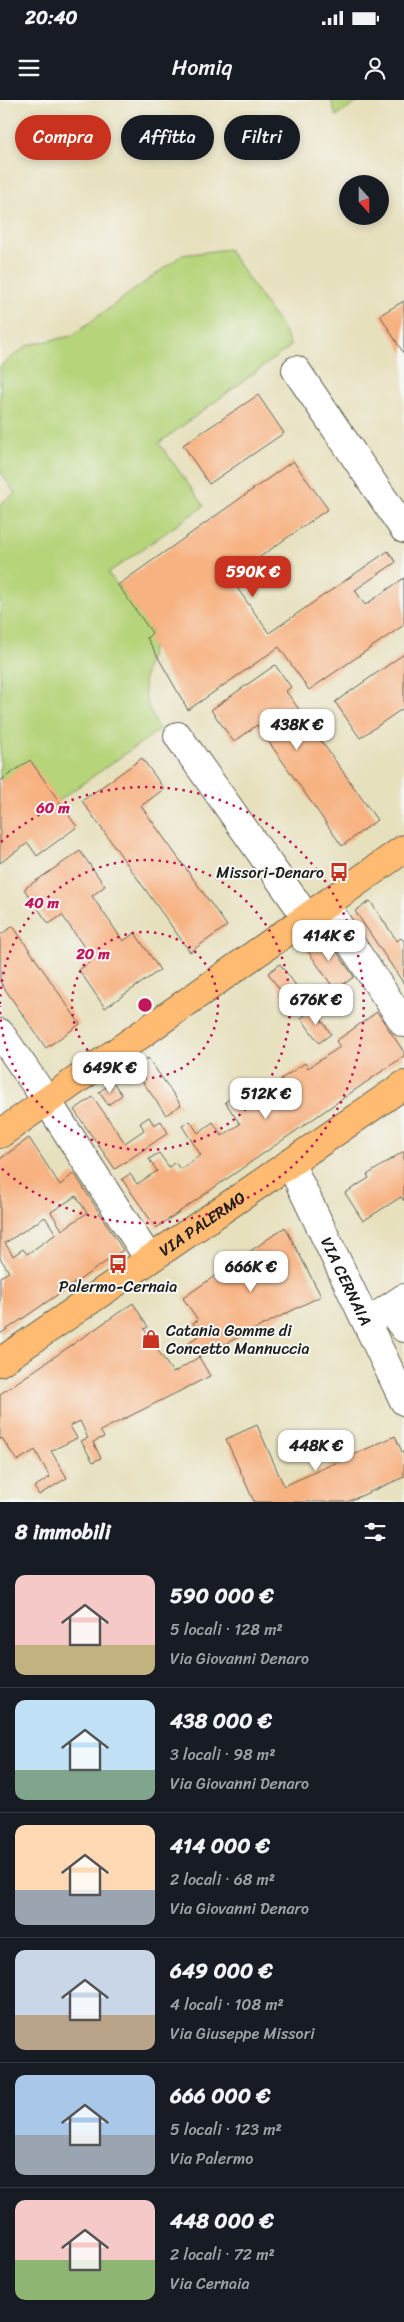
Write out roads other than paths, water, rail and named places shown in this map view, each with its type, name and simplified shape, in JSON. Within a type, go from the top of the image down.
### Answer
[{"type":"main road","points":[[0,1134],[404,849]]},
{"type":"main road","name":"VIA PALERMO","points":[[0,1362],[404,1084]]},
{"type":"street","points":[[296,370],[404,529]]},
{"type":"street","points":[[178,736],[404,1023]]},
{"type":"street","points":[[0,1033],[47,1101],[149,1259]]},
{"type":"street","name":"VIA CERNAIA","points":[[290,1163],[391,1314],[404,1400]]},
{"type":"place","name":"Missori-Denaro","points":[[339,872]]},
{"type":"place","name":"Palermo-Cernaia","points":[[118,1264]]},
{"type":"place","name":"Catania Gomme di Concetto Mannuccia","points":[[151,1339]]}]
